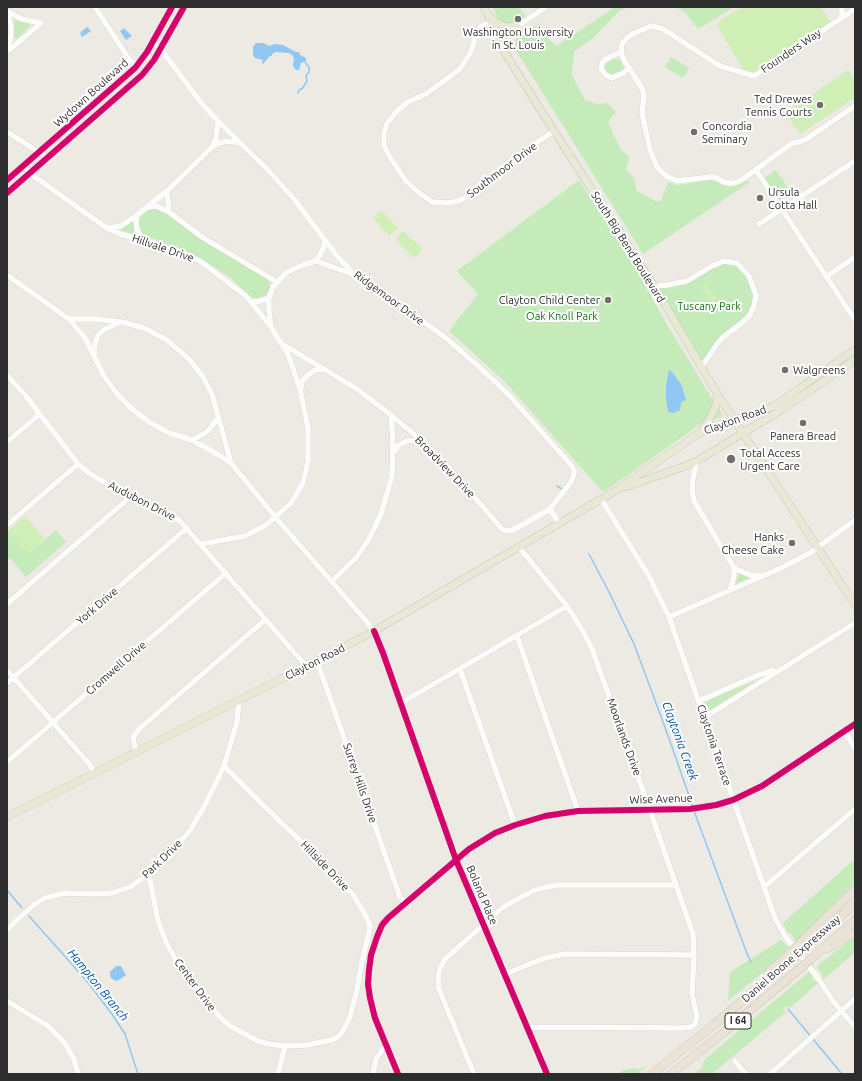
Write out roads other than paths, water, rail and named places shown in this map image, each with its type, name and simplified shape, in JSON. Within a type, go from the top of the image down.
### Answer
[{"type":"highway","points":[[801,947],[855,889]]},
{"type":"highway","name":"Daniel Boone Expressway","points":[[652,1074],[736,1007],[801,947],[855,904]]},
{"type":"highway","name":"Daniel Boone Expressway","points":[[671,1074],[735,1023],[855,920]]},
{"type":"highway","points":[[811,959],[855,932]]},
{"type":"main road","points":[[485,10],[497,23],[503,26],[508,28],[517,26]]},
{"type":"main road","name":"South Big Bend Boulevard","points":[[485,10],[505,53],[654,286],[718,395],[855,605]]},
{"type":"main road","points":[[505,53],[507,37],[517,26]]},
{"type":"main road","name":"Clayton Road","points":[[7,817],[374,632],[615,491],[699,433],[760,412],[776,404],[851,352],[855,351]]},
{"type":"main road","name":"Clayton Road","points":[[615,491],[697,461],[781,410],[855,360]]},
{"type":"main road","points":[[699,433],[708,422],[715,408],[718,395]]},
{"type":"street","points":[[95,7],[129,59],[136,66]]},
{"type":"street","name":"Wydown Boulevard","points":[[7,180],[124,79],[136,66],[153,42],[172,7]]},
{"type":"street","name":"Wydown Boulevard","points":[[7,193],[137,80],[161,49],[184,7]]},
{"type":"street","points":[[498,39],[546,7]]},
{"type":"street","points":[[842,7],[842,18]]},
{"type":"street","name":"Founders Way","points":[[621,52],[622,44],[627,38],[651,26],[663,30],[720,66],[754,76],[855,9]]},
{"type":"street","points":[[7,11],[11,30],[7,51]]},
{"type":"street","points":[[7,11],[22,19],[41,23],[7,51]]},
{"type":"street","name":"Southmoor Drive","points":[[490,22],[480,27],[476,34],[471,52],[460,69],[426,94],[408,102],[397,110],[387,123],[384,134],[384,146],[391,160],[406,181],[418,192],[432,202],[448,203],[461,200],[481,188],[536,143],[554,131]]},
{"type":"street","name":"Ridgemoor Drive","points":[[153,42],[161,49],[188,87],[218,121],[269,171],[294,199],[336,256],[356,276],[441,334],[477,365],[508,395],[572,466],[574,474],[571,482],[550,509]]},
{"type":"street","points":[[629,68],[623,73],[612,78],[606,75],[601,69],[603,61],[621,52],[624,60],[642,88],[644,95],[642,113],[650,150],[657,168],[666,176],[677,181],[715,177],[723,182],[735,183],[756,170],[791,144],[804,140],[855,106]]},
{"type":"street","points":[[211,148],[216,139],[218,121]]},
{"type":"street","points":[[7,132],[48,158]]},
{"type":"street","points":[[108,228],[121,226],[137,215],[167,191],[211,148],[227,141],[240,143]]},
{"type":"street","points":[[759,224],[855,162]]},
{"type":"street","name":"Hillvale Drive","points":[[24,166],[30,173],[108,228],[121,234],[178,251],[200,261],[246,296],[284,345],[300,389],[308,428],[308,461],[306,472],[297,494],[291,503],[276,518],[245,536],[201,544]]},
{"type":"street","points":[[756,170],[855,320]]},
{"type":"street","points":[[167,191],[169,212]]},
{"type":"street","name":"Hillvale Drive","points":[[146,207],[156,206],[169,212],[202,237],[277,282]]},
{"type":"street","points":[[137,215],[137,230],[144,240]]},
{"type":"street","points":[[316,261],[323,249],[325,240]]},
{"type":"street","points":[[826,277],[855,257]]},
{"type":"street","points":[[271,327],[269,298],[277,282],[287,272],[316,261],[356,276]]},
{"type":"street","points":[[654,286],[687,281],[712,266],[724,261],[737,263],[749,276],[756,295],[754,306],[750,314],[742,323],[720,340],[701,368]]},
{"type":"street","points":[[7,275],[69,319],[85,338],[104,376],[117,394],[131,408],[149,422],[169,433],[192,440],[231,463]]},
{"type":"street","points":[[250,301],[256,302],[269,298]]},
{"type":"street","points":[[69,319],[95,319],[122,322],[144,328],[166,340],[190,360],[203,377],[212,394],[231,463]]},
{"type":"street","points":[[94,356],[95,344],[98,336],[105,329],[122,322]]},
{"type":"street","name":"Broadview Drive","points":[[284,345],[358,389],[421,440],[449,468],[506,531],[513,530],[550,509]]},
{"type":"street","points":[[300,389],[302,381],[308,375],[315,370],[325,369]]},
{"type":"street","name":"Audubon Drive","points":[[7,375],[26,396],[78,464],[89,473],[130,497],[176,517],[307,667]]},
{"type":"street","points":[[7,442],[40,414]]},
{"type":"street","points":[[332,581],[356,558],[369,539],[381,514],[392,476],[393,453],[391,415]]},
{"type":"street","points":[[192,440],[208,431],[218,418]]},
{"type":"street","points":[[393,453],[399,445],[407,441],[421,440]]},
{"type":"street","points":[[697,461],[692,490],[694,501],[734,568],[734,576],[730,590]]},
{"type":"street","name":"Boland Place","points":[[231,463],[276,518],[368,623],[374,632],[401,703],[456,860],[547,1074]]},
{"type":"street","points":[[7,525],[78,464]]},
{"type":"street","points":[[7,604],[130,497]]},
{"type":"street","name":"Claytonia Terrace","points":[[601,499],[648,576],[669,617],[775,918],[785,936],[818,978],[833,1001],[855,1027]]},
{"type":"street","points":[[550,509],[559,523]]},
{"type":"street","points":[[669,617],[810,553],[855,520]]},
{"type":"street","name":"York Drive","points":[[7,683],[187,528]]},
{"type":"street","name":"Moorlands Drive","points":[[518,547],[567,606],[592,649],[650,810],[692,934],[694,955],[692,994],[697,1017],[695,1024],[691,1027],[681,1028],[528,1027]]},
{"type":"street","points":[[734,568],[750,575],[762,576]]},
{"type":"street","name":"Cromwell Drive","points":[[7,762],[226,573]]},
{"type":"street","points":[[401,703],[567,606]]},
{"type":"street","points":[[136,751],[133,737],[139,729],[266,619]]},
{"type":"street","points":[[705,717],[782,667],[855,623]]},
{"type":"street","points":[[517,636],[578,810]]},
{"type":"street","name":"Surrey Hills Drive","points":[[317,661],[400,898],[405,903]]},
{"type":"street","points":[[699,701],[751,678],[782,667]]},
{"type":"street","points":[[460,669],[515,825]]},
{"type":"street","points":[[7,670],[90,765],[94,772]]},
{"type":"street","name":"Park Drive","points":[[7,930],[35,904],[45,898],[64,893],[112,893],[130,887],[149,874],[174,850],[191,829],[205,805],[224,766],[237,722],[239,700]]},
{"type":"street","name":"Wise Avenue","points":[[398,1074],[375,1018],[370,998],[368,984],[371,955],[382,925],[388,918],[456,860],[481,841],[495,833],[515,825],[546,816],[578,810],[697,809],[733,800],[762,786],[855,724]]},
{"type":"street","points":[[845,732],[855,748]]},
{"type":"street","name":"Hillside Drive","points":[[224,766],[330,869],[361,906],[370,926],[357,990]]},
{"type":"street","points":[[764,887],[855,809]]},
{"type":"street","name":"Center Drive","points":[[149,874],[161,931],[179,966],[208,1005],[230,1026],[250,1037],[269,1044],[285,1046],[307,1045],[331,1040],[338,1037],[347,1024],[357,990]]},
{"type":"street","points":[[474,1074],[439,989],[438,977],[440,968],[446,958],[502,908],[535,890],[556,885],[675,885]]},
{"type":"street","points":[[505,974],[546,958],[564,954],[694,955]]},
{"type":"street","points":[[770,1074],[855,999]]},
{"type":"street","points":[[7,1001],[48,1026],[64,1042],[74,1059],[78,1074]]},
{"type":"street","points":[[278,1074],[285,1046]]},
{"type":"street","points":[[373,1074],[376,1059],[386,1046]]},
{"type":"street","points":[[735,1061],[746,1074]]},
{"type":"water","points":[[87,27],[91,31],[82,37],[80,33]]},
{"type":"water","points":[[124,28],[132,36],[126,40],[120,31]]},
{"type":"water","points":[[256,43],[264,43],[269,46],[275,44],[283,45],[296,52],[299,52],[300,55],[306,58],[306,61],[301,63],[299,70],[296,70],[293,66],[294,58],[292,55],[289,53],[276,52],[272,54],[272,56],[270,56],[263,64],[263,60],[255,58],[253,55],[253,47]]},
{"type":"water","points":[[669,370],[681,384],[686,400],[681,402],[680,410],[673,413],[668,412],[666,399],[666,386]]},
{"type":"water","points":[[116,966],[121,966],[126,975],[116,981],[111,978],[110,972]]},
{"type":"waterway","points":[[298,93],[307,81],[306,76],[309,72],[309,67],[305,62]]},
{"type":"waterway","points":[[557,486],[562,489]]},
{"type":"waterway","name":"Claytonia Creek","points":[[589,554],[634,644],[693,807]]},
{"type":"waterway","name":"Claytonia Creek","points":[[694,811],[751,962]]},
{"type":"waterway","name":"Hampton Branch","points":[[7,890],[22,908]]},
{"type":"waterway","name":"Hampton Branch","points":[[29,916],[86,980],[112,1014],[125,1034],[138,1074]]},
{"type":"waterway","name":"Claytonia Creek","points":[[788,1009],[842,1074]]},
{"type":"place","name":"Washington University in St. Louis","points":[[518,19]]},
{"type":"place","name":"Ted Drewes Tennis Courts","points":[[820,105]]},
{"type":"place","name":"Concordia Seminary","points":[[694,132]]},
{"type":"place","name":"Ursula Cotta Hall","points":[[760,198]]},
{"type":"place","name":"Clayton Child Center","points":[[608,300]]},
{"type":"place","name":"Walgreens","points":[[785,370]]},
{"type":"place","name":"Panera Bread","points":[[803,423]]},
{"type":"place","name":"Total Access Urgent Care","points":[[731,459]]},
{"type":"place","name":"Hanks Cheese Cake","points":[[792,543]]},
{"type":"park label","name":"Tuscany Park","points":[[709,306]]},
{"type":"park label","name":"Oak Knoll Park","points":[[562,316]]}]
